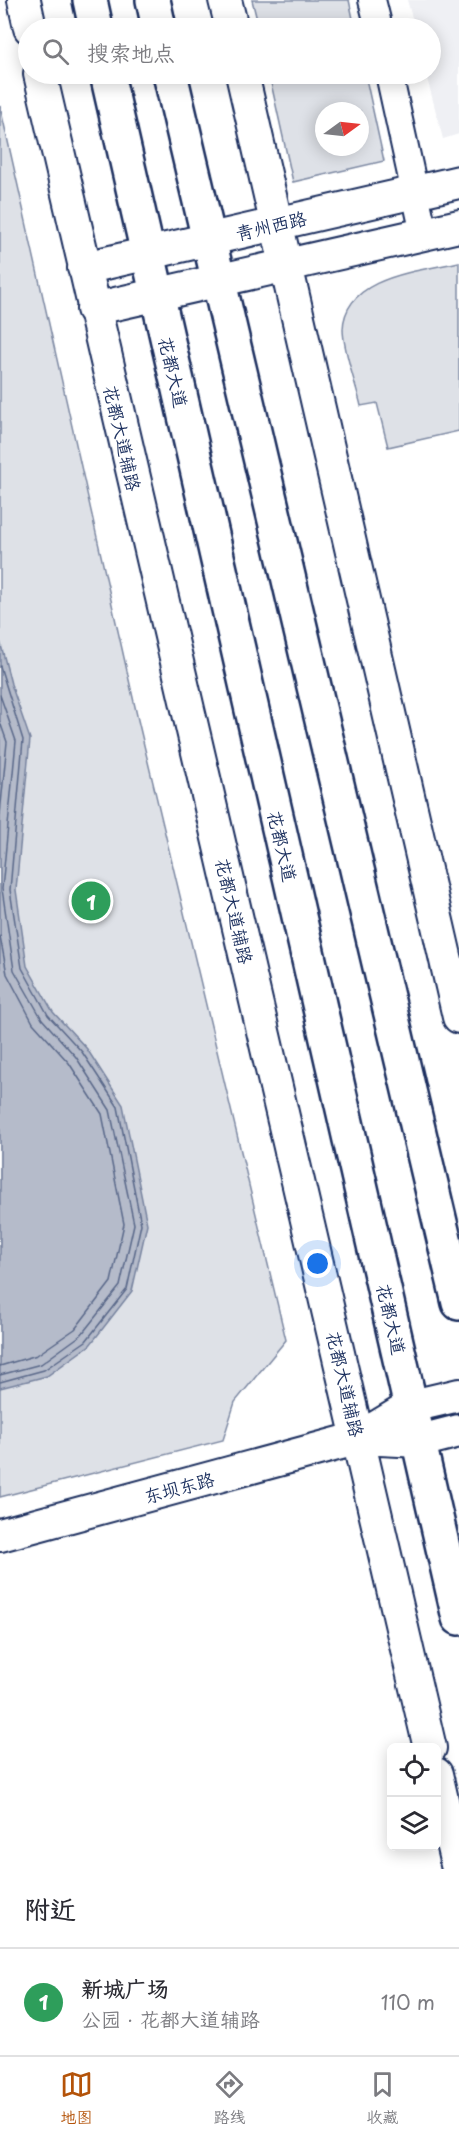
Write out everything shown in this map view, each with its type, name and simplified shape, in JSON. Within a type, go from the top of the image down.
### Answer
[{"type":"main road","points":[[90,0],[94,18]]},
{"type":"main road","points":[[153,0],[157,18]]},
{"type":"main road","name":"花都大道","points":[[109,84],[459,1618]]},
{"type":"main road","points":[[172,84],[459,1303]]},
{"type":"street","points":[[24,0],[28,18]]},
{"type":"street","points":[[225,0],[230,18]]},
{"type":"street","points":[[372,0],[376,18]]},
{"type":"street","name":"花都大道辅路","points":[[42,84],[429,1743]]},
{"type":"street","points":[[244,84],[459,1017]]},
{"type":"street","points":[[391,84],[424,234]]},
{"type":"street","name":"青州西路","points":[[84,268],[459,182]]},
{"type":"street","points":[[93,309],[286,267],[459,225]]},
{"type":"street","points":[[359,1438],[412,1406],[459,1395]]},
{"type":"street","points":[[359,1438],[420,1441],[459,1431]]},
{"type":"street","name":"东坝东路","points":[[0,1535],[359,1438]]},
{"type":"street","points":[[441,1795],[459,1869]]},
{"type":"shaded area","points":[[252,0],[349,0],[353,18],[256,18]]},
{"type":"shaded area","points":[[407,0],[459,0],[459,134],[443,139],[429,84],[441,84],[441,18],[412,18]]},
{"type":"shaded area","points":[[271,84],[367,84],[384,161],[293,182]]},
{"type":"shaded area","points":[[0,106],[138,720],[286,1340],[235,1402],[223,1440],[0,1497]]},
{"type":"shaded area","points":[[459,262],[459,431],[388,447],[377,403],[361,406],[347,357],[344,337],[343,329],[347,311],[356,297],[387,279]]},
{"type":"water","points":[[0,641],[11,684],[30,739],[16,890],[27,966],[53,1012],[87,1049],[123,1105],[147,1224],[132,1291],[90,1345],[47,1376],[0,1388]]},
{"type":"place","name":"新城广场","points":[[91,901]]}]
